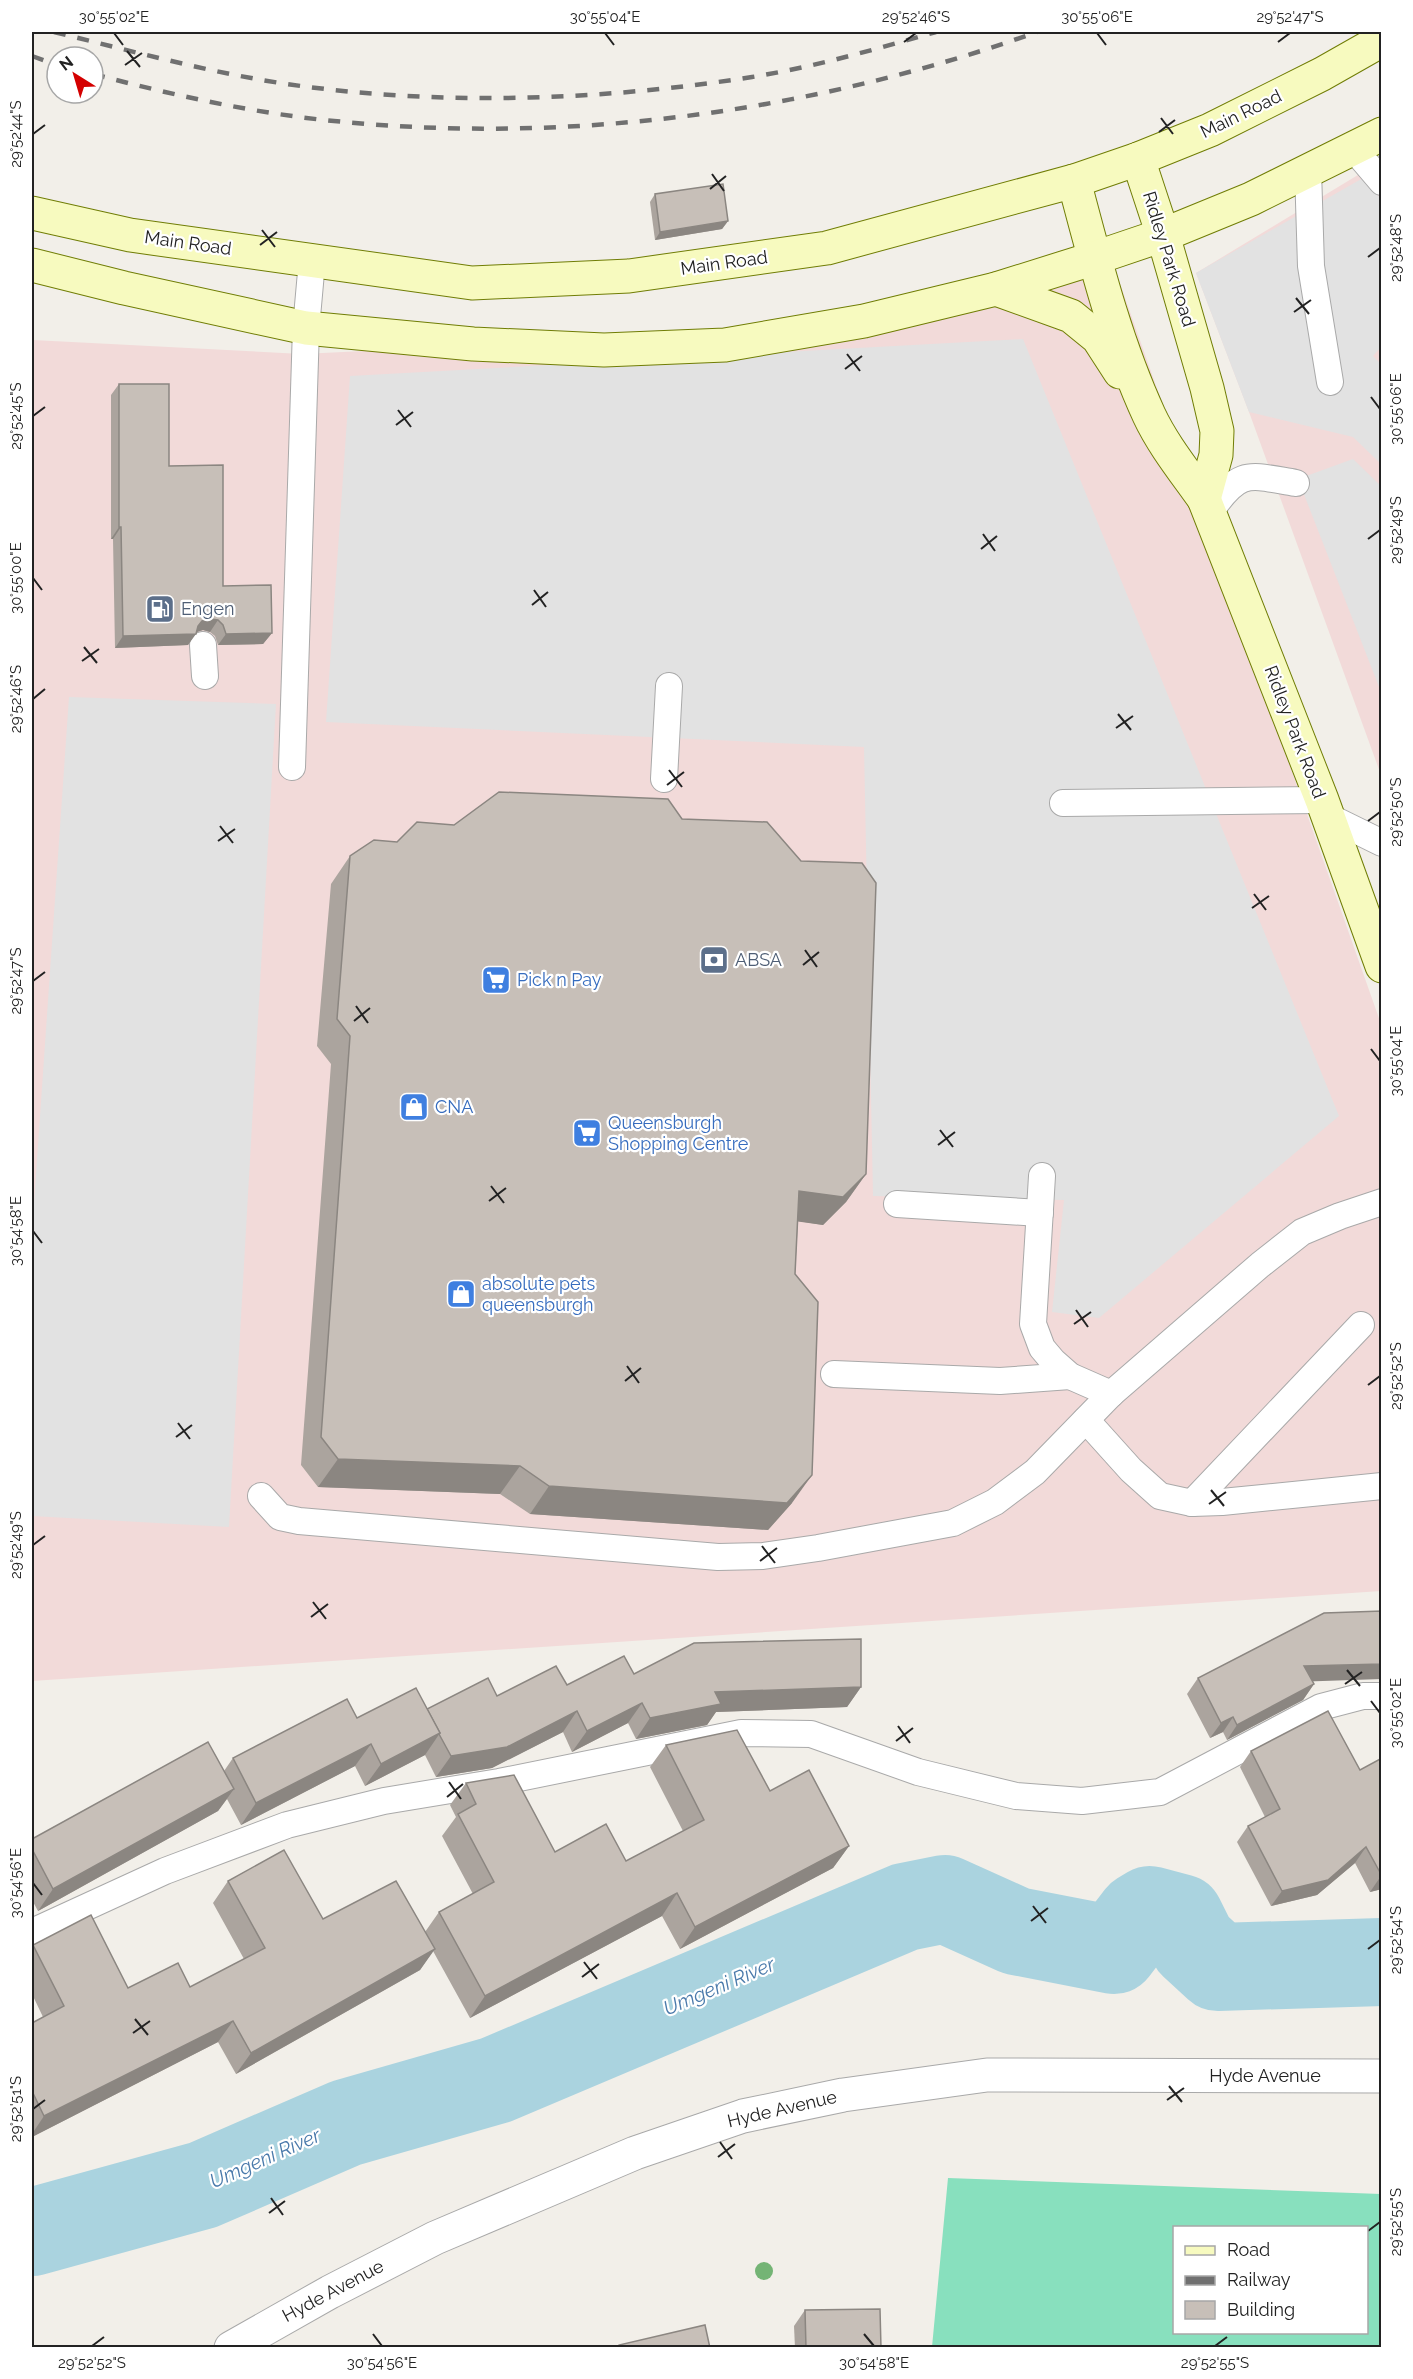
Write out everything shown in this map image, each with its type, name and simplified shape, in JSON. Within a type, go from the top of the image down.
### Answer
[{"type":"main road","name":"Main Road","points":[[32,213],[130,235],[472,283],[629,276],[827,248],[1074,181],[1138,159],[1210,130],[1322,74],[1382,40]]},
{"type":"main road","points":[[32,265],[306,328],[473,344],[604,350],[725,345],[864,321],[996,289],[1095,258],[1163,235],[1251,199],[1382,134]]},
{"type":"main road","name":"Ridley Park Road","points":[[1138,159],[1163,235],[1217,431],[1216,455],[1207,505]]},
{"type":"main road","name":"Ridley Park Road","points":[[1074,181],[1121,343],[1150,416],[1173,456],[1207,505],[1325,808],[1382,966]]},
{"type":"main road","points":[[996,289],[1071,316],[1098,339],[1150,416]]},
{"type":"street","name":"Hyde Avenue","points":[[231,2348],[330,2292],[435,2238],[635,2152],[743,2115],[843,2095],[987,2074],[1382,2076]]},
{"type":"lane","points":[[1353,148],[1382,182]]},
{"type":"lane","points":[[1308,170],[1311,266],[1330,382]]},
{"type":"lane","points":[[292,767],[306,328],[312,261]]},
{"type":"lane","points":[[1207,505],[1225,489],[1246,476],[1296,483]]},
{"type":"lane","points":[[202,645],[205,676]]},
{"type":"lane","points":[[664,779],[669,686]]},
{"type":"lane","points":[[1063,803],[1325,808],[1382,843]]},
{"type":"lane","points":[[1042,1176],[1033,1324],[1042,1348],[1053,1361],[1070,1376],[1111,1394]]},
{"type":"lane","points":[[261,1496],[280,1517],[299,1521],[718,1557],[763,1556],[954,1523],[995,1502],[1035,1473],[1111,1394],[1260,1265],[1302,1232],[1382,1202]]},
{"type":"lane","points":[[897,1204],[1040,1213]]},
{"type":"lane","points":[[1192,1503],[1361,1325]]},
{"type":"lane","points":[[834,1374],[1000,1381],[1070,1376]]},
{"type":"lane","points":[[1086,1420],[1131,1470],[1160,1496],[1192,1503],[1221,1502],[1382,1486]]},
{"type":"lane","points":[[32,1932],[165,1871],[287,1825],[384,1801],[499,1782],[741,1733],[811,1734],[918,1772],[1016,1796],[1082,1801],[1160,1792],[1321,1707],[1363,1696],[1382,1696]]},
{"type":"shaded area","points":[[1381,161],[1381,775],[1196,273]]},
{"type":"shaded area","points":[[1363,178],[1381,199],[1381,347],[1373,356],[1381,364],[1381,464],[1353,437],[1249,412],[1196,273]]},
{"type":"shaded area","points":[[1111,258],[1381,1024],[1381,1591],[32,1681],[33,340],[302,354],[798,326]]},
{"type":"shaded area","points":[[1023,339],[1339,1116],[1099,1318],[1052,1312],[1064,1200],[873,1196],[864,747],[326,722],[350,376]]},
{"type":"shaded area","points":[[1353,459],[1381,486],[1381,692],[1298,479]]},
{"type":"shaded area","points":[[69,697],[276,704],[229,1527],[32,1516],[32,1232]]},
{"type":"green space","points":[[948,2178],[1381,2194],[1381,2347],[932,2347]]},
{"type":"building","points":[[723,184],[728,221],[660,232],[655,194]]},
{"type":"building","points":[[119,384],[169,384],[169,466],[223,465],[223,586],[271,585],[272,633],[226,634],[223,625],[218,620],[211,619],[202,621],[196,634],[123,636],[121,527],[119,527]]},
{"type":"building","name":"Queensburgh Shopping Centre","points":[[499,792],[668,799],[682,819],[767,822],[801,861],[862,863],[876,883],[866,1174],[843,1197],[799,1191],[795,1274],[818,1302],[812,1475],[787,1503],[549,1486],[520,1466],[338,1459],[321,1437],[350,1036],[337,1019],[350,856],[374,840],[397,842],[417,822],[454,825]]},
{"type":"building","points":[[1382,1611],[1382,1664],[1304,1666],[1314,1684],[1237,1725],[1233,1717],[1221,1723],[1198,1678],[1324,1613]]},
{"type":"building","points":[[861,1639],[861,1687],[715,1692],[721,1704],[650,1718],[642,1703],[587,1731],[577,1711],[507,1747],[451,1756],[427,1709],[488,1678],[497,1696],[556,1666],[567,1685],[624,1656],[634,1674],[694,1643]]},
{"type":"building","points":[[416,1688],[440,1733],[381,1764],[371,1744],[256,1803],[233,1758],[347,1699],[357,1718]]},
{"type":"building","points":[[1328,1711],[1360,1770],[1382,1758],[1382,1876],[1366,1847],[1328,1880],[1282,1891],[1248,1826],[1280,1809],[1251,1751]]},
{"type":"building","points":[[737,1730],[770,1791],[809,1770],[849,1846],[695,1927],[677,1893],[485,1996],[439,1912],[494,1882],[458,1814],[476,1804],[466,1783],[514,1775],[555,1852],[606,1824],[626,1861],[704,1820],[666,1745]]},
{"type":"building","points":[[208,1742],[234,1789],[53,1889],[32,1849],[32,1839]]},
{"type":"building","points":[[284,1850],[323,1919],[396,1881],[435,1949],[251,2053],[233,2021],[44,2116],[32,2091],[32,2023],[64,2006],[33,1945],[91,1915],[128,1988],[178,1963],[190,1987],[265,1948],[228,1881]]},
{"type":"building","points":[[880,2309],[881,2348],[806,2348],[805,2310]]},
{"type":"building","points":[[705,2325],[710,2348],[619,2348],[619,2345]]},
{"type":"waterway","name":"Umgeni River","points":[[32,2232],[203,2185],[346,2123],[496,2080],[905,1907],[945,1899],[1016,1931],[1114,1950],[1140,1916],[1150,1910],[1180,1918],[1193,1944],[1218,1967],[1382,1962]]},
{"type":"railway","points":[[54,32],[239,76],[301,86],[357,92],[470,98],[584,95],[696,85],[822,63],[936,32]]},
{"type":"railway","points":[[105,77],[213,102],[303,118],[334,121],[423,127],[512,128],[602,124],[690,116],[779,102],[866,83],[952,60],[1037,32]]},
{"type":"railway","points":[[32,56],[45,61]]},
{"type":"place","name":"Engen","points":[[160,609]]},
{"type":"place","name":"ABSA","points":[[714,960]]},
{"type":"place","name":"Pick n Pay","points":[[496,980]]},
{"type":"place","name":"CNA","points":[[414,1107]]},
{"type":"place","name":"Queensburgh Shopping Centre","points":[[587,1133]]},
{"type":"place","name":"absolute pets queensburgh","points":[[461,1294]]}]
